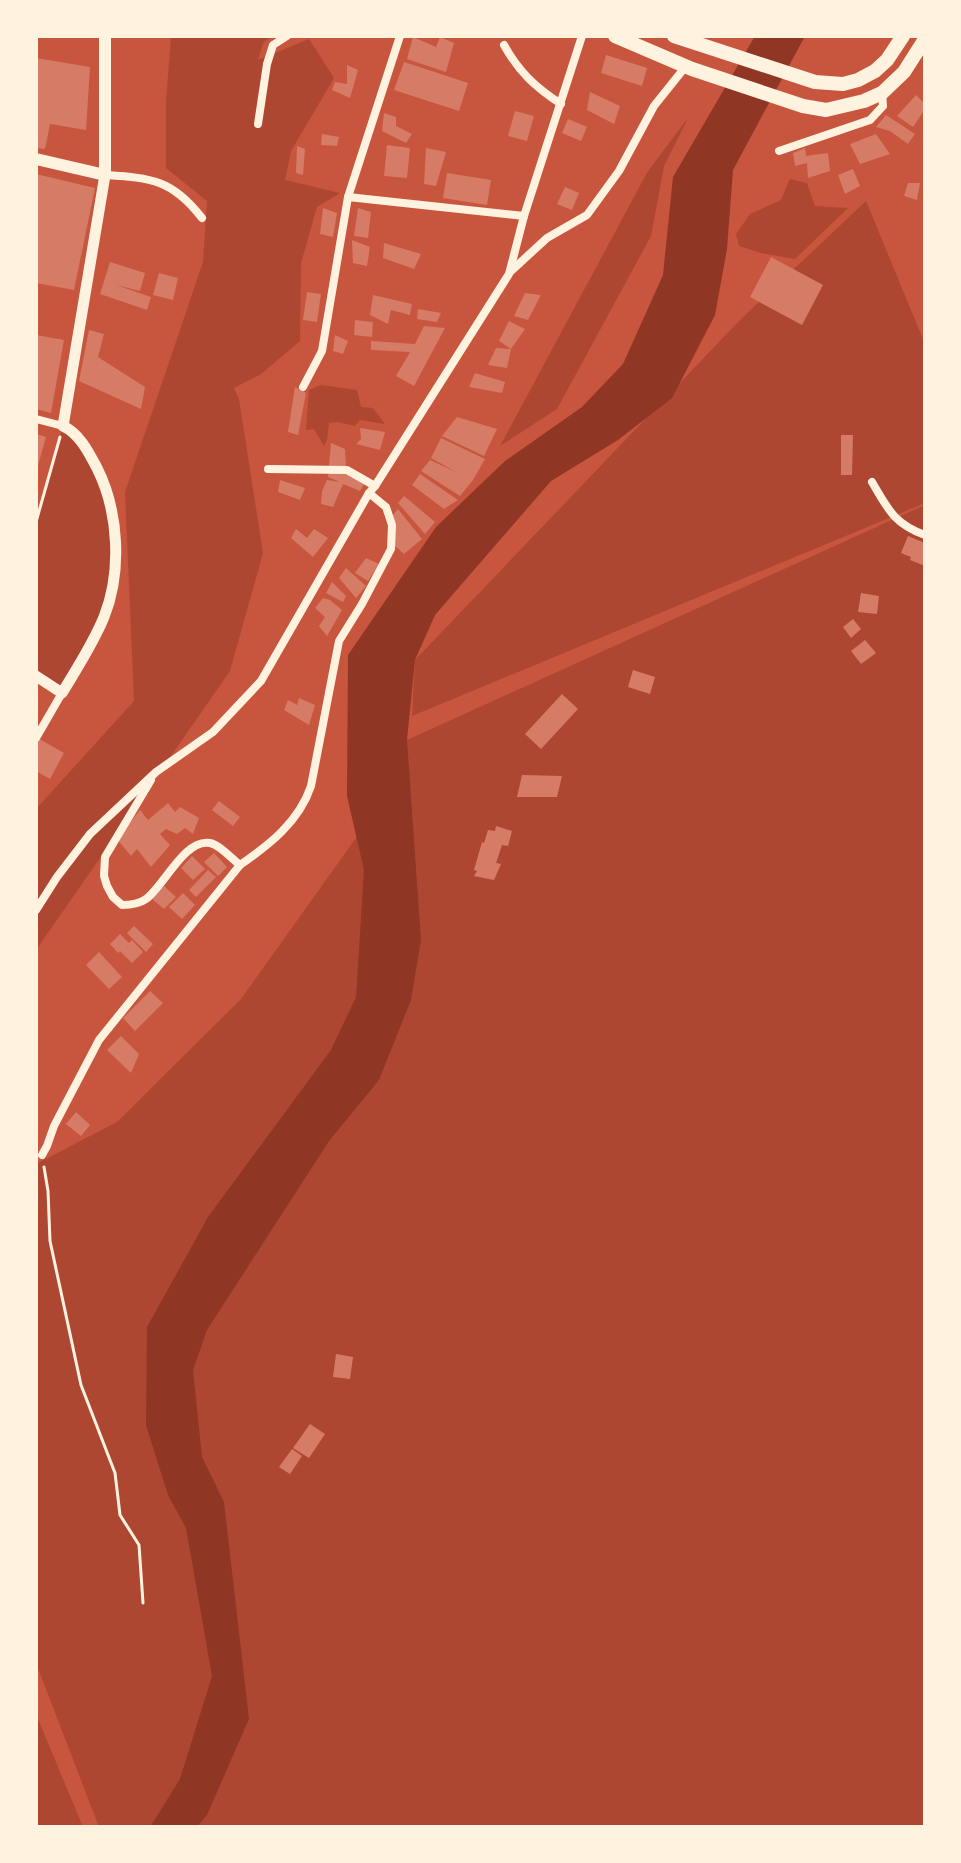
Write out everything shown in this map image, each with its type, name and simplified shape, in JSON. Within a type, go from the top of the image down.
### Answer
[{"type":"main road","points":[[36,159],[105,175],[105,36]]},
{"type":"main road","points":[[615,36],[689,68],[803,106],[826,110],[864,101],[882,93],[904,72],[925,39]]},
{"type":"main road","points":[[674,36],[815,82],[843,84],[875,71],[887,60],[903,36]]},
{"type":"street","points":[[258,124],[273,45],[287,36]]},
{"type":"street","points":[[303,387],[322,351],[348,197],[400,36]]},
{"type":"street","points":[[509,274],[524,216],[582,36]]},
{"type":"street","points":[[504,45],[512,60],[537,88],[561,104]]},
{"type":"street","points":[[36,910],[90,834],[156,772],[213,732],[261,681],[372,490],[509,274],[547,238],[587,215],[619,171],[654,106],[689,68]]},
{"type":"street","points":[[779,151],[870,120],[883,106],[882,93]]},
{"type":"street","points":[[63,426],[105,175],[150,179],[170,187],[188,201],[202,218]]},
{"type":"street","points":[[348,197],[524,216]]},
{"type":"street","points":[[36,419],[63,426],[72,431],[83,445],[100,473],[108,496],[115,540],[112,585],[103,618],[36,738]]},
{"type":"street","points":[[42,1155],[99,1040],[240,865],[270,844],[300,811],[311,786],[339,641],[391,549],[392,525],[386,507],[372,490],[347,470],[268,469]]},
{"type":"street","points":[[872,482],[903,526],[925,535]]},
{"type":"street","points":[[36,676],[62,693]]},
{"type":"street","points":[[156,772],[105,857],[104,876],[113,897],[122,905],[135,904],[148,898],[189,850],[201,843],[213,843],[240,865]]},
{"type":"path","points":[[36,522],[63,426]]},
{"type":"path","points":[[42,1155],[48,1191],[50,1241],[81,1385],[115,1473],[120,1515],[139,1545],[143,1603]]},
{"type":"shaded area","points":[[171,36],[272,36],[263,43],[258,60],[309,39],[334,78],[291,151],[285,180],[340,193],[317,207],[301,263],[300,341],[261,374],[234,388],[239,399],[263,553],[230,671],[36,950],[36,809],[134,701],[125,492],[203,262],[207,201],[166,168],[166,102]]},
{"type":"shaded area","points":[[755,36],[805,36],[733,170],[727,249],[715,315],[672,398],[618,440],[551,481],[435,615],[415,660],[407,740],[421,940],[411,1000],[379,1080],[329,1141],[207,1330],[193,1370],[202,1457],[224,1502],[249,1719],[207,1815],[197,1827],[150,1827],[180,1779],[212,1676],[186,1528],[168,1495],[146,1425],[147,1327],[208,1217],[331,1050],[356,997],[364,870],[347,796],[348,655],[436,527],[505,461],[582,407],[623,364],[663,275],[673,177]]},
{"type":"shaded area","points":[[688,118],[664,166],[651,236],[557,409],[500,446],[648,171]]},
{"type":"shaded area","points":[[790,179],[807,183],[815,206],[848,208],[795,259],[739,246],[736,234],[750,214],[781,200]]},
{"type":"shaded area","points":[[866,201],[925,344],[925,503],[412,716],[415,660],[741,319]]},
{"type":"shaded area","points":[[321,385],[357,390],[361,407],[373,408],[385,424],[360,420],[355,426],[329,423],[324,446],[314,429],[306,430],[309,390]]},
{"type":"shaded area","points":[[63,426],[83,445],[113,520],[109,603],[62,693],[36,676],[36,523]]},
{"type":"shaded area","points":[[925,505],[925,1827],[99,1827],[36,1663],[36,1164],[117,1122],[241,999],[356,838],[407,740]]},
{"type":"shaded area","points":[[36,1714],[83,1827],[36,1827]]},
{"type":"building","points":[[413,37],[436,47],[440,37],[454,43],[446,72],[407,59]]},
{"type":"building","points":[[606,55],[647,68],[642,86],[601,73]]},
{"type":"building","points":[[36,58],[90,67],[86,130],[50,124],[45,149],[36,148]]},
{"type":"building","points":[[404,62],[468,83],[459,111],[394,90]]},
{"type":"building","points":[[347,65],[358,70],[350,98],[332,90],[335,82],[347,84]]},
{"type":"building","points":[[590,92],[620,106],[614,124],[587,110]]},
{"type":"building","points":[[916,95],[925,104],[925,109],[913,127],[897,116]]},
{"type":"building","points":[[515,111],[534,116],[527,141],[508,136]]},
{"type":"building","points":[[384,113],[396,117],[396,126],[412,134],[406,143],[382,131]]},
{"type":"building","points":[[886,115],[915,134],[908,144],[890,131],[876,127]]},
{"type":"building","points":[[568,119],[587,127],[581,141],[562,133]]},
{"type":"building","points":[[322,134],[339,137],[337,146],[321,145]]},
{"type":"building","points":[[876,134],[890,154],[860,164],[850,144]]},
{"type":"building","points":[[387,145],[410,148],[407,178],[384,176]]},
{"type":"building","points":[[297,146],[305,149],[303,175],[296,173]]},
{"type":"building","points":[[426,148],[446,152],[436,186],[424,184]]},
{"type":"building","points":[[805,148],[806,156],[828,153],[830,171],[808,178],[807,163],[795,166],[793,153]]},
{"type":"building","points":[[853,169],[860,186],[845,194],[838,175]]},
{"type":"building","points":[[447,173],[491,180],[487,205],[443,198]]},
{"type":"building","points":[[36,174],[95,188],[74,290],[36,283]]},
{"type":"building","points":[[908,183],[920,183],[917,200],[904,196]]},
{"type":"building","points":[[565,187],[579,193],[572,210],[557,204]]},
{"type":"building","points":[[323,208],[337,213],[333,237],[320,234]]},
{"type":"building","points":[[358,208],[371,212],[368,238],[354,236]]},
{"type":"building","points":[[352,240],[370,247],[367,266],[353,263]]},
{"type":"building","points":[[384,243],[421,254],[414,269],[383,258]]},
{"type":"building","points":[[771,257],[823,285],[802,325],[750,297]]},
{"type":"building","points":[[110,262],[145,273],[140,291],[116,285],[151,297],[147,310],[100,294]]},
{"type":"building","points":[[159,273],[178,278],[173,300],[153,295]]},
{"type":"building","points":[[307,292],[321,294],[317,322],[303,320]]},
{"type":"building","points":[[525,293],[541,295],[528,320],[514,316]]},
{"type":"building","points":[[373,295],[412,304],[410,315],[391,310],[388,324],[370,315]]},
{"type":"building","points":[[418,309],[441,313],[437,322],[417,319]]},
{"type":"building","points":[[355,320],[373,322],[372,337],[354,335]]},
{"type":"building","points":[[509,321],[525,329],[511,349],[499,341]]},
{"type":"building","points":[[424,326],[445,328],[414,386],[396,376],[410,352],[371,350],[371,341],[415,344]]},
{"type":"building","points":[[89,330],[104,334],[98,357],[145,387],[141,409],[79,381]]},
{"type":"building","points":[[36,335],[64,340],[51,413],[36,409]]},
{"type":"building","points":[[335,335],[348,341],[343,354],[333,351]]},
{"type":"building","points":[[496,348],[511,349],[507,368],[488,365]]},
{"type":"building","points":[[475,373],[505,382],[502,393],[469,387]]},
{"type":"building","points":[[295,387],[306,393],[298,435],[288,432]]},
{"type":"building","points":[[457,417],[497,429],[484,456],[442,436]]},
{"type":"building","points":[[360,428],[385,432],[380,450],[356,444],[361,439]]},
{"type":"building","points":[[36,434],[46,437],[37,469],[36,469]]},
{"type":"building","points":[[841,435],[853,435],[852,475],[841,475]]},
{"type":"building","points":[[441,438],[485,459],[460,496],[421,471],[430,460],[456,472],[431,458]]},
{"type":"building","points":[[331,443],[345,449],[346,466],[367,479],[360,491],[343,484],[333,507],[321,504],[327,480],[340,482],[328,477]]},
{"type":"building","points":[[420,474],[458,500],[444,509],[412,485]]},
{"type":"building","points":[[280,480],[305,488],[300,500],[278,492]]},
{"type":"building","points":[[404,496],[435,522],[425,534],[398,503]]},
{"type":"building","points":[[398,509],[422,539],[404,554],[394,545],[392,516]]},
{"type":"building","points":[[296,529],[307,538],[314,529],[328,538],[313,557],[291,538]]},
{"type":"building","points":[[908,536],[925,543],[925,566],[901,553]]},
{"type":"building","points":[[366,558],[379,564],[368,581],[355,573]]},
{"type":"building","points":[[346,568],[366,586],[356,598],[339,578]]},
{"type":"building","points":[[332,582],[346,596],[343,602],[326,593]]},
{"type":"building","points":[[861,593],[879,596],[877,614],[858,612]]},
{"type":"building","points":[[323,598],[342,610],[327,636],[319,626],[325,617],[315,608]]},
{"type":"building","points":[[853,619],[861,629],[851,638],[843,627]]},
{"type":"building","points":[[865,640],[876,653],[861,664],[851,651]]},
{"type":"building","points":[[633,670],[655,677],[650,694],[628,687]]},
{"type":"building","points":[[562,694],[578,709],[541,749],[525,734]]},
{"type":"building","points":[[299,698],[315,705],[309,725],[284,710],[288,700],[297,705]]},
{"type":"building","points":[[36,737],[64,753],[50,779],[36,771]]},
{"type":"building","points":[[522,775],[562,776],[557,797],[517,797]]},
{"type":"building","points":[[219,801],[240,817],[233,826],[212,810]]},
{"type":"building","points":[[168,803],[175,812],[180,807],[199,818],[193,834],[185,828],[177,834],[166,829],[160,834],[170,845],[151,867],[137,849],[131,856],[117,839],[140,810],[148,820]]},
{"type":"building","points":[[496,826],[512,831],[508,846],[502,845],[496,863],[501,864],[494,880],[474,876],[482,842],[488,830],[495,831]]},
{"type":"building","points":[[214,853],[227,867],[218,876],[204,862]]},
{"type":"building","points":[[192,856],[205,869],[193,880],[181,868]]},
{"type":"building","points":[[208,870],[216,877],[196,897],[189,890]]},
{"type":"building","points":[[164,886],[176,897],[164,909],[152,899]]},
{"type":"building","points":[[183,893],[195,905],[182,919],[169,907]]},
{"type":"building","points":[[134,926],[153,944],[146,952],[127,933]]},
{"type":"building","points":[[120,934],[129,943],[132,940],[143,952],[132,963],[110,944]]},
{"type":"building","points":[[99,952],[122,977],[109,989],[86,965]]},
{"type":"building","points":[[150,991],[163,1003],[135,1031],[123,1018]]},
{"type":"building","points":[[121,1036],[139,1054],[131,1073],[107,1050]]},
{"type":"building","points":[[76,1112],[90,1125],[81,1136],[66,1124]]},
{"type":"building","points":[[336,1354],[353,1357],[350,1379],[333,1377]]},
{"type":"building","points":[[310,1424],[325,1434],[309,1458],[293,1448]]},
{"type":"building","points":[[292,1449],[302,1456],[290,1474],[279,1467]]}]
